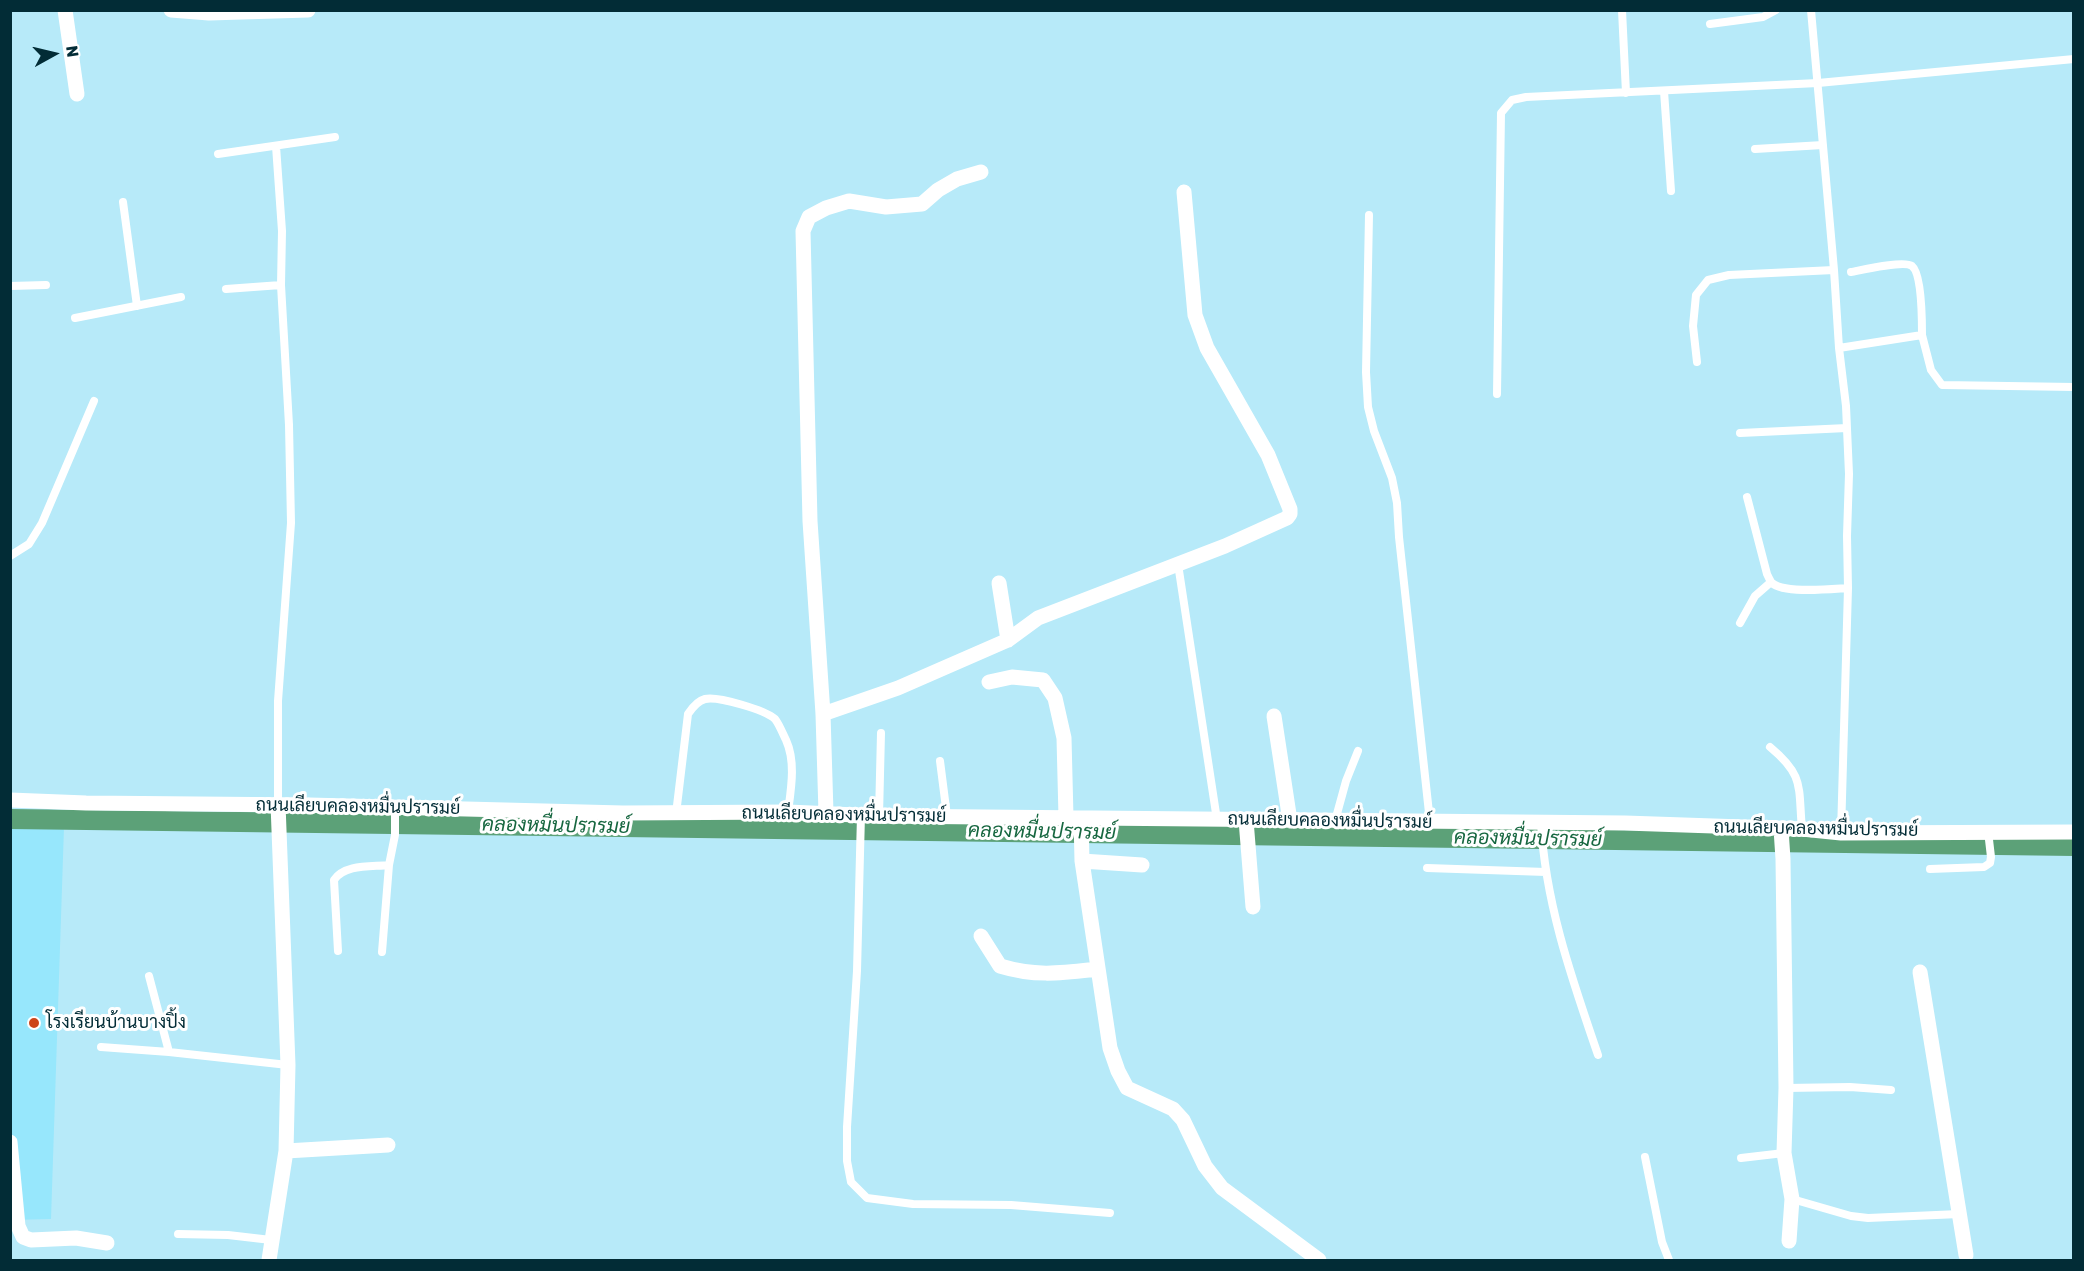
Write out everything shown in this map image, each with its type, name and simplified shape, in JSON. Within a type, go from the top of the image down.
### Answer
[{"type":"street","points":[[65,10],[76,94]]},
{"type":"street","points":[[171,10],[209,13],[308,10]]},
{"type":"street","points":[[826,813],[823,714],[810,521],[803,231],[809,217],[826,208],[849,201],[885,207],[922,204],[938,190],[957,179],[981,172]]},
{"type":"street","points":[[823,714],[898,688],[1008,640],[1038,618],[1225,546],[1287,518],[1290,514],[1268,454],[1207,348],[1195,315],[1184,192]]},
{"type":"street","points":[[999,583],[1008,640]]},
{"type":"street","points":[[989,681],[1012,677],[1043,680],[1055,698],[1064,738],[1110,1048],[1127,1088],[1173,1109],[1183,1120],[1205,1166],[1222,1188],[1319,1260]]},
{"type":"street","points":[[1274,716],[1290,821]]},
{"type":"street","name":"ถนนเลียบคลองหมื่นปรารมย์","points":[[10,800],[395,814],[788,812],[1076,821],[1217,820],[1247,834],[1290,821],[1430,822],[1541,827],[1802,829],[1841,833],[2073,831]]},
{"type":"street","points":[[269,1260],[286,1151],[288,1065],[278,811]]},
{"type":"street","points":[[1780,829],[1783,859],[1786,1088],[1784,1153],[1792,1199],[1789,1241]]},
{"type":"street","points":[[1247,834],[1253,907]]},
{"type":"street","points":[[1081,856],[1142,865]]},
{"type":"street","points":[[981,936],[1000,966],[1018,972],[1037,974],[1098,969]]},
{"type":"street","points":[[1920,972],[1967,1259]]},
{"type":"street","points":[[10,1142],[18,1226],[22,1236],[31,1240],[76,1238],[107,1243]]},
{"type":"street","points":[[286,1151],[388,1145]]},
{"type":"lane","points":[[1622,10],[1626,93]]},
{"type":"lane","points":[[1710,24],[1768,16],[1776,10]]},
{"type":"lane","points":[[1811,10],[1824,145],[1849,474],[1841,833]]},
{"type":"lane","points":[[1497,394],[1501,113],[1512,100],[1526,97],[1818,83],[2073,59]]},
{"type":"lane","points":[[1664,91],[1671,191]]},
{"type":"lane","points":[[218,154],[335,137]]},
{"type":"lane","points":[[1755,149],[1824,145]]},
{"type":"lane","points":[[276,146],[282,231],[281,285],[289,425],[291,523],[278,701],[278,811]]},
{"type":"lane","points":[[123,202],[137,306]]},
{"type":"lane","points":[[1369,215],[1366,372],[1368,407],[1374,431],[1392,478],[1397,503],[1430,822]]},
{"type":"lane","points":[[1851,272],[1895,265],[1912,266],[1919,289],[1922,335],[1931,370],[1942,385],[2073,387]]},
{"type":"lane","points":[[1697,362],[1693,326],[1696,295],[1708,280],[1729,275],[1834,270]]},
{"type":"lane","points":[[10,286],[46,285]]},
{"type":"lane","points":[[226,289],[281,285]]},
{"type":"lane","points":[[75,318],[182,297]]},
{"type":"lane","points":[[1839,348],[1922,335]]},
{"type":"lane","points":[[10,556],[29,544],[42,523],[94,401]]},
{"type":"lane","points":[[1740,433],[1847,428]]},
{"type":"lane","points":[[1747,497],[1771,582],[1781,587],[1799,589],[1848,588]]},
{"type":"lane","points":[[1178,564],[1217,820]]},
{"type":"lane","points":[[1740,623],[1755,596],[1771,582]]},
{"type":"lane","points":[[676,814],[688,714],[695,704],[707,698],[756,709],[774,719],[786,741],[791,761],[792,785],[788,812]]},
{"type":"lane","points":[[879,816],[881,733]]},
{"type":"lane","points":[[1770,747],[1787,761],[1798,777],[1802,829]]},
{"type":"lane","points":[[1335,821],[1346,781],[1358,751]]},
{"type":"lane","points":[[940,761],[947,816]]},
{"type":"lane","points":[[382,952],[389,865],[395,836],[395,814]]},
{"type":"lane","points":[[861,815],[857,971],[847,1127],[847,1161],[851,1182],[867,1198],[913,1204],[1011,1205],[1110,1213]]},
{"type":"lane","points":[[1541,827],[1548,889],[1565,956],[1598,1055]]},
{"type":"lane","points":[[1930,869],[1984,867],[1990,863],[1991,857],[1988,831]]},
{"type":"lane","points":[[338,951],[334,880],[338,874],[348,869],[389,865]]},
{"type":"lane","points":[[1427,868],[1546,872]]},
{"type":"lane","points":[[150,976],[170,1052]]},
{"type":"lane","points":[[101,1047],[288,1065]]},
{"type":"lane","points":[[1786,1088],[1850,1087],[1891,1090]]},
{"type":"lane","points":[[1741,1158],[1784,1153]]},
{"type":"lane","points":[[1645,1157],[1662,1242],[1669,1260]]},
{"type":"lane","points":[[1792,1199],[1851,1216],[1869,1218],[1959,1214]]},
{"type":"lane","points":[[178,1234],[228,1235],[271,1240]]},
{"type":"shaded area","name":"โรงเรียนบ้านบางปิ้ง","points":[[10,826],[64,827],[51,1219],[11,1220]]},
{"type":"waterway","name":"คลองหมื่นปรารมย์","points":[[10,819],[2074,846]]},
{"type":"place","name":"โรงเรียนบ้านบางปิ้ง","points":[[34,1023]]}]
